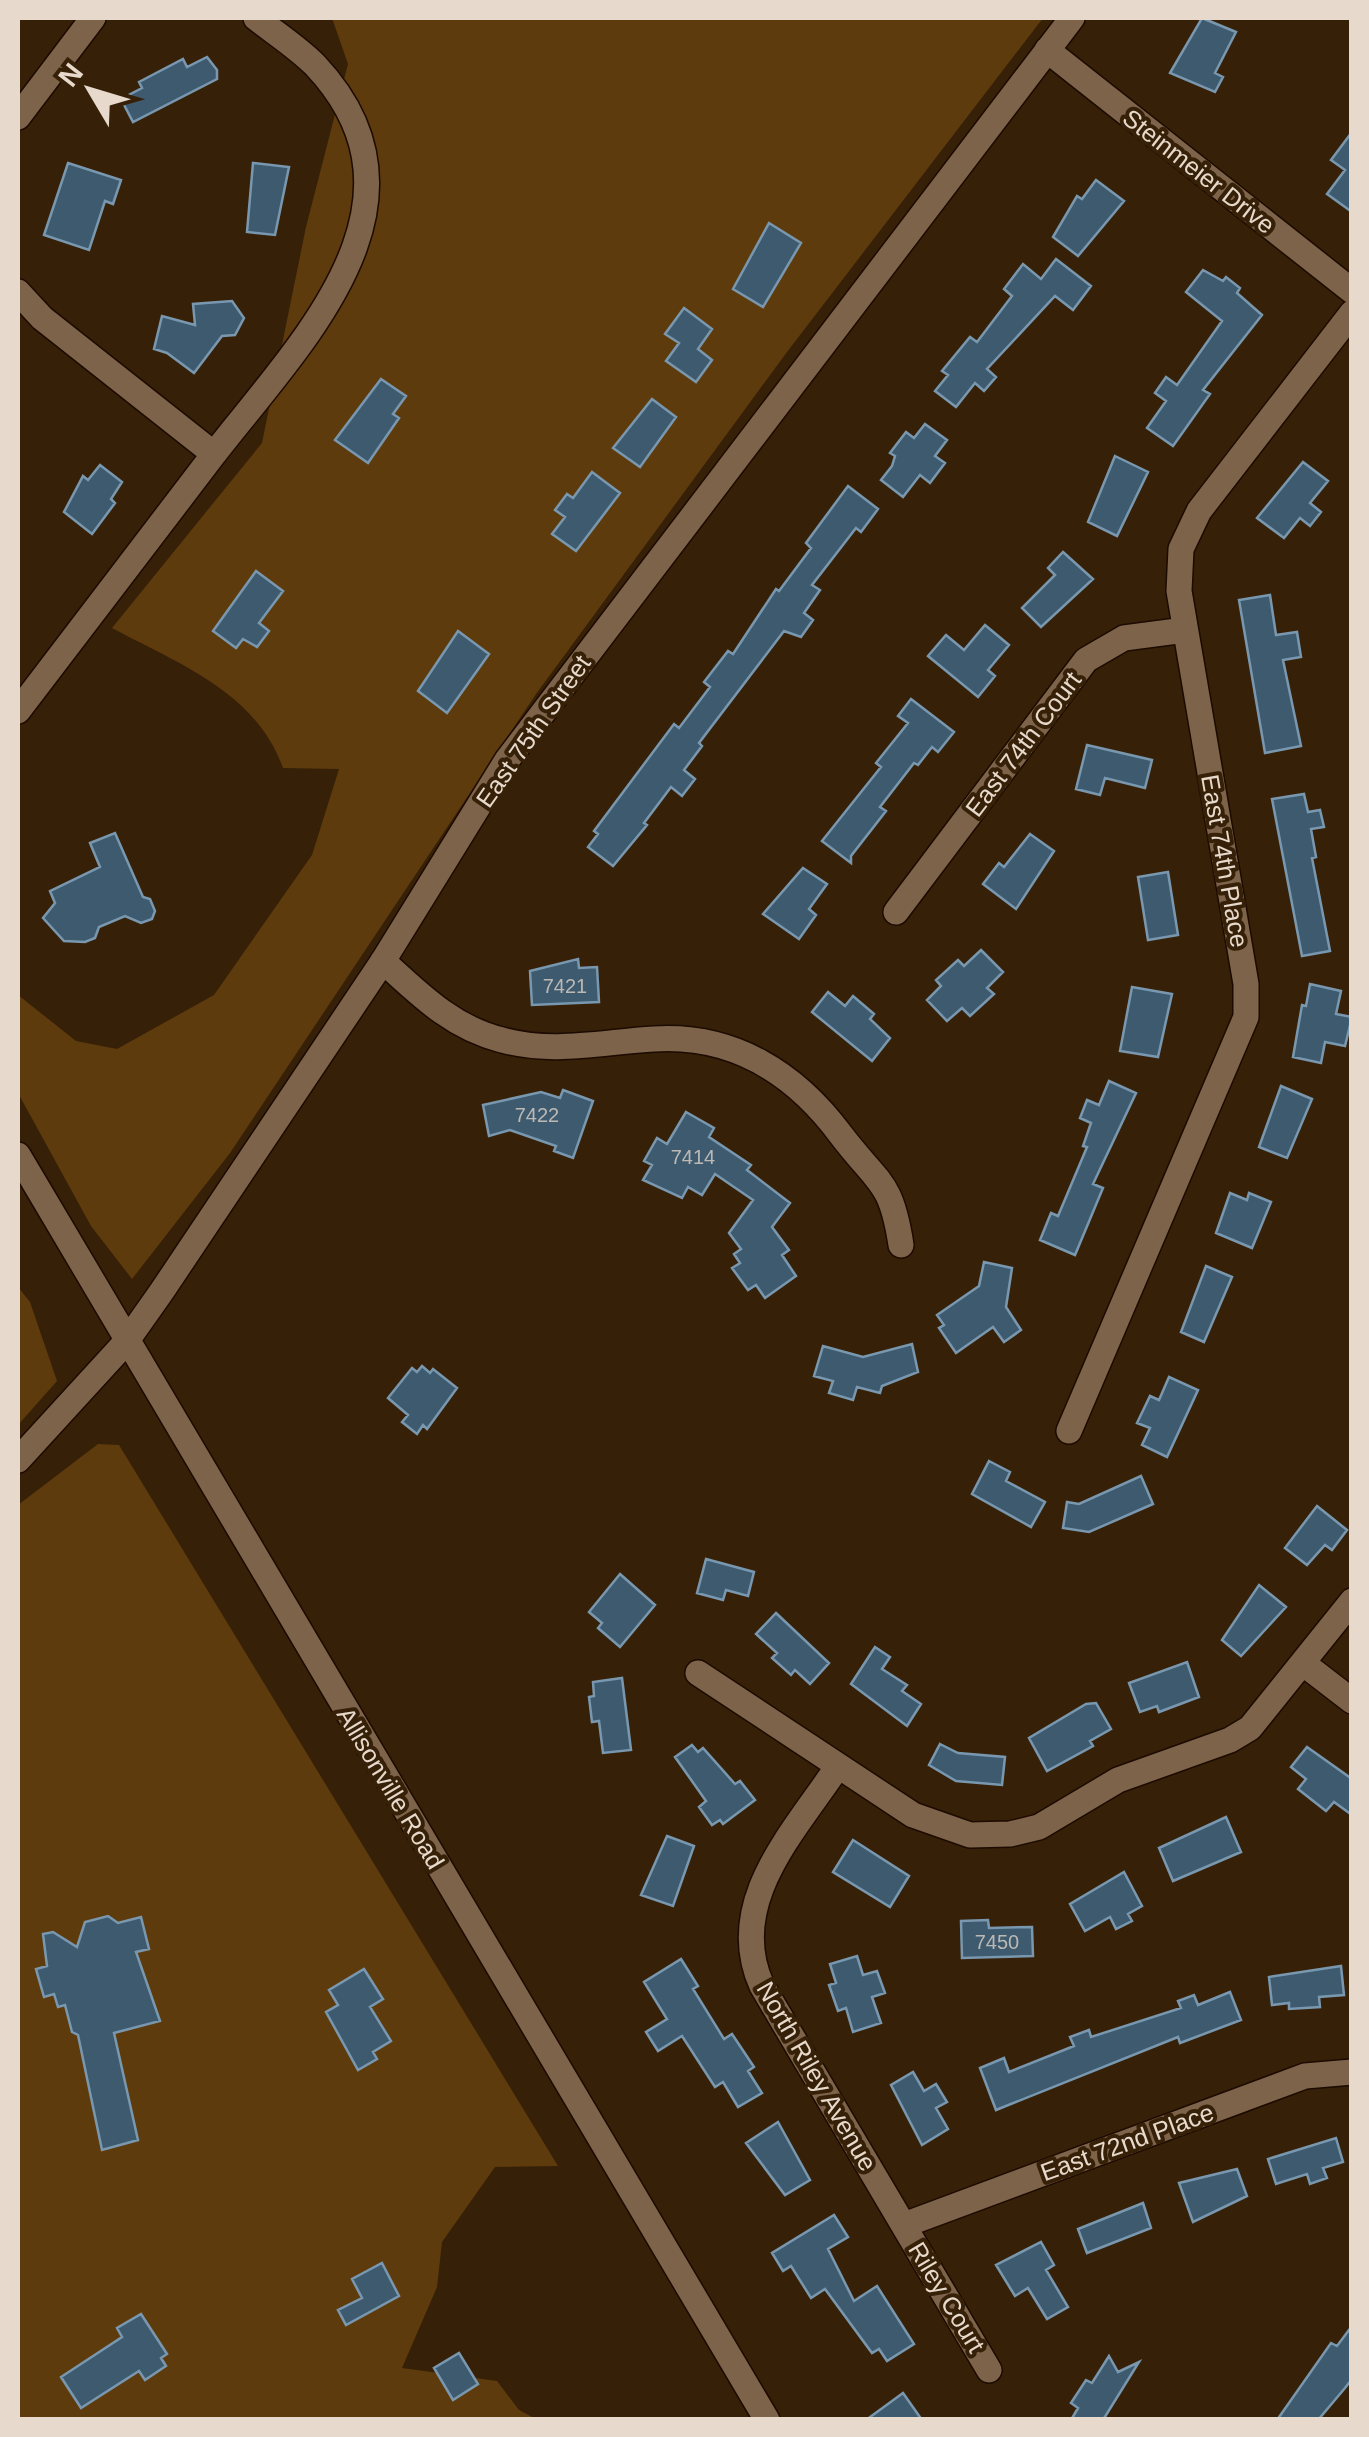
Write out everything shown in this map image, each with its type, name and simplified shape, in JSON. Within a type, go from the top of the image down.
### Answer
[{"type":"street","points":[[18,117],[93,18]]},
{"type":"street","points":[[18,710],[332,301],[358,248],[365,214],[360,148],[342,101],[314,64],[256,18]]},
{"type":"street","name":"East 75th Street","points":[[18,1460],[126,1342],[383,961],[530,728],[1072,18]]},
{"type":"street","name":"Steinmeier Drive","points":[[1046,50],[1352,291]]},
{"type":"street","points":[[18,292],[42,318],[214,454]]},
{"type":"street","name":"East 74th Place","points":[[1069,1432],[1246,1017],[1246,984],[1185,630],[1179,570],[1188,530],[1352,313]]},
{"type":"street","name":"East 74th Court","points":[[896,912],[1086,660],[1124,638],[1185,630]]},
{"type":"street","points":[[383,961],[440,1012],[490,1037],[554,1048],[675,1038],[716,1043],[769,1066],[824,1111],[865,1166],[885,1181],[896,1210],[902,1244]]},
{"type":"street","name":"Allisonville Road","points":[[18,1155],[766,2420]]},
{"type":"street","points":[[698,1673],[930,1824],[970,1834],[1020,1832],[1057,1819],[1118,1780],[1230,1740],[1258,1722],[1352,1601]]},
{"type":"street","points":[[1304,1664],[1352,1701]]},
{"type":"street","name":"North Riley Avenue","points":[[838,1766],[760,1887],[751,1916],[752,1956],[762,1986],[904,2225]]},
{"type":"street","name":"East 72nd Place","points":[[904,2225],[1305,2076],[1352,2072]]},
{"type":"street","name":"Riley Court","points":[[904,2225],[989,2370]]},
{"type":"shaded area","points":[[332,18],[1043,18],[787,352],[536,694],[230,1153],[132,1279],[91,1226],[18,1093],[18,995],[76,1041],[117,1049],[214,995],[312,855],[339,769],[283,768],[270,741],[234,699],[188,668],[112,628],[262,443],[306,227],[348,64]]},
{"type":"shaded area","points":[[18,1287],[30,1302],[57,1381],[18,1425]]},
{"type":"shaded area","points":[[98,1444],[119,1445],[558,2166],[495,2167],[442,2242],[437,2287],[402,2368],[497,2381],[519,2410],[536,2419],[18,2420],[18,1505]]},
{"type":"building","points":[[1202,18],[1236,32],[1215,73],[1223,77],[1215,92],[1170,73]]},
{"type":"building","points":[[207,57],[217,70],[217,79],[133,122],[121,99],[142,88],[139,82],[183,59],[187,67]]},
{"type":"building","points":[[1352,132],[1352,212],[1327,194],[1345,170],[1331,160]]},
{"type":"building","points":[[68,163],[121,180],[113,204],[105,201],[89,250],[44,235]]},
{"type":"building","points":[[253,163],[289,167],[275,235],[247,232]]},
{"type":"building","points":[[1096,180],[1124,201],[1078,256],[1053,237],[1077,196],[1082,199]]},
{"type":"building","points":[[769,223],[801,243],[763,307],[733,289]]},
{"type":"building","points":[[1056,259],[1091,286],[1073,310],[1055,296],[987,369],[996,377],[984,391],[975,383],[956,407],[935,391],[948,375],[942,371],[970,337],[977,342],[1012,296],[1004,289],[1023,264],[1041,279]]},
{"type":"building","points":[[1203,270],[1223,281],[1226,277],[1240,288],[1237,293],[1262,315],[1203,390],[1210,394],[1173,446],[1147,428],[1166,401],[1155,393],[1166,377],[1177,385],[1222,321],[1186,292]]},
{"type":"building","points":[[232,301],[244,318],[235,335],[222,336],[194,373],[167,353],[154,349],[162,316],[195,325],[193,304]]},
{"type":"building","points":[[684,308],[712,329],[698,349],[712,360],[696,382],[666,361],[679,343],[665,334]]},
{"type":"building","points":[[381,379],[406,396],[393,414],[399,418],[368,463],[335,440]]},
{"type":"building","points":[[652,399],[676,417],[640,467],[613,448]]},
{"type":"building","points":[[925,424],[947,440],[935,456],[945,463],[930,483],[920,475],[903,497],[881,480],[892,466],[895,456],[890,453],[906,432],[914,438]]},
{"type":"building","points":[[1115,456],[1148,472],[1117,536],[1088,522]]},
{"type":"building","points":[[1303,462],[1328,481],[1310,503],[1321,512],[1310,526],[1300,518],[1284,538],[1257,518]]},
{"type":"building","points":[[100,465],[122,482],[111,499],[115,503],[92,534],[64,512],[83,476],[88,480]]},
{"type":"building","points":[[592,472],[620,493],[576,551],[552,534],[565,517],[555,510],[567,494],[573,498]]},
{"type":"building","points":[[848,486],[878,509],[861,532],[856,528],[812,585],[820,590],[804,613],[813,620],[801,637],[784,631],[699,743],[702,746],[684,770],[695,779],[682,796],[671,787],[644,823],[647,825],[613,866],[588,847],[598,834],[594,831],[674,724],[679,728],[710,687],[704,682],[728,651],[733,654],[776,589],[779,591],[811,548],[806,543]]},
{"type":"building","points":[[1063,552],[1093,579],[1041,627],[1022,608],[1055,575],[1048,568]]},
{"type":"building","points":[[256,571],[283,591],[259,623],[269,631],[257,647],[243,639],[236,648],[213,631]]},
{"type":"building","points":[[1270,595],[1276,635],[1297,632],[1301,657],[1283,660],[1301,746],[1265,753],[1239,600]]},
{"type":"building","points":[[985,625],[1009,645],[988,670],[995,676],[978,697],[928,656],[946,635],[964,650]]},
{"type":"building","points":[[458,631],[489,654],[447,713],[418,691]]},
{"type":"building","points":[[911,699],[954,732],[938,752],[932,747],[918,765],[914,763],[880,807],[886,811],[851,856],[851,863],[822,841],[881,767],[876,763],[908,723],[898,716]]},
{"type":"building","points":[[1087,745],[1152,760],[1145,788],[1105,778],[1100,795],[1076,789]]},
{"type":"building","points":[[1304,794],[1308,812],[1320,810],[1324,827],[1311,829],[1316,857],[1312,858],[1330,951],[1302,956],[1272,799]]},
{"type":"building","points":[[115,833],[143,897],[150,899],[155,911],[152,919],[141,923],[125,916],[99,927],[95,938],[85,942],[64,941],[43,918],[55,903],[50,891],[100,867],[90,843]]},
{"type":"building","points":[[1030,834],[1054,851],[1016,909],[983,884],[999,863],[1004,867]]},
{"type":"building","points":[[803,868],[827,884],[809,909],[816,915],[799,939],[763,914]]},
{"type":"building","points":[[1168,872],[1178,935],[1148,940],[1138,877]]},
{"type":"building","points":[[981,950],[1003,972],[987,988],[994,994],[970,1016],[962,1008],[947,1021],[927,1000],[941,986],[936,980],[958,960],[964,966]]},
{"type":"building","points":[[578,959],[579,968],[597,967],[599,1002],[532,1005],[530,971]]},
{"type":"building","points":[[1310,984],[1341,991],[1336,1014],[1352,1017],[1345,1046],[1325,1042],[1321,1063],[1293,1057],[1302,1005],[1306,1006]]},
{"type":"building","points":[[1132,987],[1172,994],[1158,1057],[1120,1051]]},
{"type":"building","points":[[828,992],[845,1006],[853,996],[874,1014],[870,1019],[890,1038],[872,1061],[812,1012]]},
{"type":"building","points":[[1109,1081],[1136,1093],[1093,1184],[1103,1188],[1075,1255],[1040,1240],[1051,1213],[1058,1216],[1087,1147],[1083,1146],[1091,1123],[1080,1118],[1087,1100],[1099,1105]]},
{"type":"building","points":[[1281,1086],[1312,1099],[1287,1158],[1259,1147]]},
{"type":"building","points":[[563,1090],[593,1101],[573,1158],[554,1151],[556,1146],[510,1130],[489,1136],[483,1105],[541,1092],[560,1098]]},
{"type":"building","points":[[686,1112],[714,1128],[709,1137],[751,1165],[747,1170],[790,1203],[772,1227],[789,1250],[782,1255],[796,1276],[765,1298],[756,1285],[748,1290],[732,1268],[740,1263],[734,1254],[741,1249],[729,1233],[753,1200],[715,1174],[702,1195],[688,1187],[682,1198],[643,1180],[652,1165],[644,1161],[657,1138],[667,1144]]},
{"type":"building","points":[[1230,1193],[1247,1200],[1249,1193],[1271,1202],[1252,1248],[1216,1233]]},
{"type":"building","points":[[984,1262],[1012,1268],[1006,1307],[1021,1330],[1004,1342],[993,1327],[956,1353],[939,1328],[944,1325],[937,1315],[979,1286]]},
{"type":"building","points":[[1206,1266],[1232,1277],[1204,1342],[1181,1332]]},
{"type":"building","points":[[912,1344],[918,1372],[882,1386],[880,1393],[857,1387],[853,1400],[829,1393],[833,1381],[814,1376],[823,1346],[863,1357]]},
{"type":"building","points":[[422,1366],[430,1373],[433,1369],[457,1388],[427,1429],[423,1425],[417,1434],[402,1422],[408,1415],[388,1398],[412,1368],[417,1372]]},
{"type":"building","points":[[1169,1377],[1198,1390],[1167,1457],[1142,1445],[1150,1428],[1137,1423],[1150,1396],[1159,1400]]},
{"type":"building","points":[[989,1461],[1010,1472],[1006,1481],[1045,1502],[1031,1527],[972,1494]]},
{"type":"building","points":[[1141,1476],[1153,1504],[1089,1532],[1063,1528],[1067,1502],[1079,1504]]},
{"type":"building","points":[[1317,1506],[1347,1530],[1332,1550],[1325,1545],[1307,1565],[1285,1548]]},
{"type":"building","points":[[706,1559],[754,1572],[748,1596],[726,1590],[723,1600],[697,1593]]},
{"type":"building","points":[[620,1574],[655,1605],[620,1647],[598,1628],[602,1623],[589,1612]]},
{"type":"building","points":[[1259,1585],[1286,1607],[1241,1656],[1222,1640]]},
{"type":"building","points":[[776,1613],[829,1663],[810,1684],[795,1670],[791,1675],[772,1658],[777,1653],[756,1634]]},
{"type":"building","points":[[875,1647],[890,1657],[882,1669],[907,1685],[902,1691],[921,1704],[907,1726],[851,1684]]},
{"type":"building","points":[[1187,1662],[1199,1697],[1159,1712],[1157,1706],[1140,1712],[1129,1683]]},
{"type":"building","points":[[622,1678],[631,1750],[603,1753],[599,1721],[592,1722],[589,1697],[594,1696],[593,1682]]},
{"type":"building","points":[[1096,1703],[1111,1729],[1090,1741],[1093,1746],[1047,1771],[1029,1738],[1086,1704]]},
{"type":"building","points":[[940,1744],[958,1753],[1005,1757],[1002,1785],[956,1781],[929,1765]]},
{"type":"building","points":[[692,1745],[698,1752],[703,1748],[755,1800],[723,1824],[720,1820],[712,1825],[699,1807],[706,1801],[675,1757]]},
{"type":"building","points":[[1307,1747],[1352,1779],[1352,1815],[1334,1802],[1326,1811],[1298,1789],[1306,1779],[1291,1767]]},
{"type":"building","points":[[1226,1817],[1241,1852],[1173,1881],[1159,1848]]},
{"type":"building","points":[[667,1836],[694,1846],[673,1906],[641,1895]]},
{"type":"building","points":[[853,1840],[909,1876],[890,1907],[833,1872]]},
{"type":"building","points":[[1124,1872],[1142,1906],[1128,1914],[1132,1921],[1116,1929],[1110,1917],[1085,1931],[1070,1904]]},
{"type":"building","points":[[108,1916],[118,1923],[141,1917],[149,1949],[136,1952],[160,2021],[114,2033],[138,2140],[102,2150],[78,2035],[72,2032],[65,2005],[58,2007],[54,1994],[44,1997],[36,1969],[47,1966],[43,1934],[53,1932],[77,1947],[85,1922]]},
{"type":"building","points":[[988,1920],[989,1928],[1032,1927],[1033,1956],[962,1958],[961,1921]]},
{"type":"building","points":[[857,1956],[863,1975],[877,1971],[885,1993],[872,1997],[881,2023],[853,2032],[846,2008],[838,2011],[829,1985],[836,1983],[830,1964]]},
{"type":"building","points":[[681,1959],[698,1986],[693,1989],[724,2039],[732,2034],[754,2067],[748,2071],[762,2093],[738,2107],[723,2082],[715,2087],[682,2036],[658,2051],[646,2032],[667,2019],[644,1982]]},
{"type":"building","points":[[1341,1966],[1344,1995],[1319,1997],[1320,2007],[1289,2009],[1289,2003],[1272,2005],[1269,1977]]},
{"type":"building","points":[[364,1969],[383,1999],[370,2007],[391,2041],[373,2052],[377,2059],[358,2070],[326,2012],[338,2005],[329,1990]]},
{"type":"building","points":[[1230,1992],[1241,2020],[1180,2043],[1178,2037],[996,2110],[980,2068],[1004,2058],[1009,2072],[1074,2046],[1070,2037],[1089,2030],[1091,2037],[1181,2008],[1178,2001],[1194,1995],[1198,2005]]},
{"type":"building","points":[[913,2072],[924,2091],[936,2084],[947,2102],[936,2108],[948,2129],[922,2145],[891,2085]]},
{"type":"building","points":[[778,2122],[810,2180],[785,2195],[746,2143]]},
{"type":"building","points":[[1336,2138],[1343,2162],[1323,2168],[1327,2178],[1310,2184],[1307,2174],[1276,2184],[1268,2159]]},
{"type":"building","points":[[1237,2169],[1247,2196],[1193,2222],[1179,2183]]},
{"type":"building","points":[[1143,2203],[1151,2228],[1087,2253],[1078,2229]]},
{"type":"building","points":[[834,2215],[848,2237],[828,2249],[854,2301],[877,2286],[914,2344],[887,2361],[879,2349],[872,2353],[825,2289],[811,2298],[791,2266],[783,2271],[772,2253]]},
{"type":"building","points":[[1041,2242],[1054,2265],[1046,2270],[1068,2307],[1047,2319],[1028,2288],[1015,2296],[996,2265]]},
{"type":"building","points":[[382,2263],[399,2296],[346,2325],[338,2310],[362,2298],[352,2279]]},
{"type":"building","points":[[141,2314],[167,2354],[161,2358],[166,2366],[145,2380],[139,2371],[81,2408],[61,2377],[122,2337],[117,2328]]},
{"type":"building","points":[[1352,2326],[1352,2379],[1345,2388],[1318,2420],[1277,2420],[1331,2343],[1337,2346]]},
{"type":"building","points":[[459,2353],[478,2384],[453,2400],[434,2368]]},
{"type":"building","points":[[1109,2356],[1118,2372],[1139,2362],[1103,2420],[1071,2420],[1078,2408],[1071,2403],[1086,2380],[1092,2383]]},
{"type":"building","points":[[903,2393],[922,2420],[866,2420]]}]
